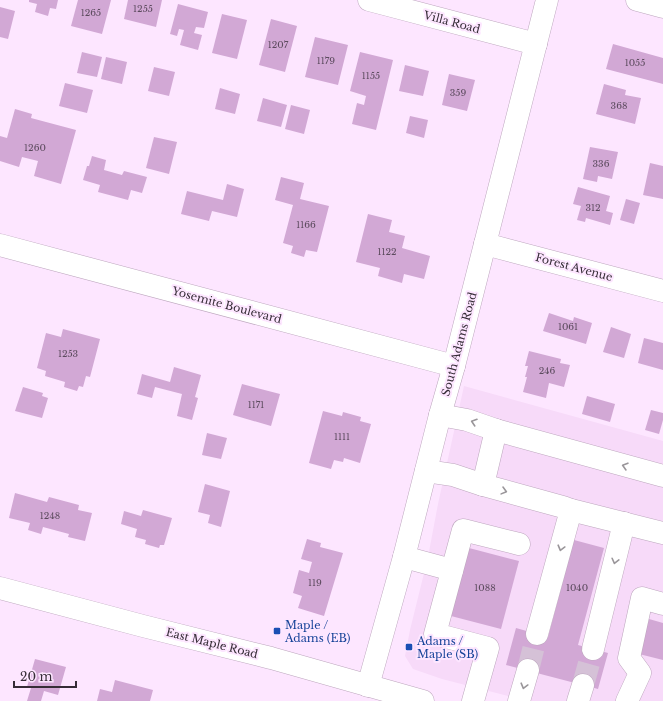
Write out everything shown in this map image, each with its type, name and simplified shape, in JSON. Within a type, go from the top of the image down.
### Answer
[{"type":"street","name":"Villa Road","points":[[369,0],[536,44]]},
{"type":"street","name":"South Adams Road","points":[[366,694],[404,557],[454,366],[547,0]]},
{"type":"street","points":[[637,0],[663,7]]},
{"type":"street","name":"Forest Avenue","points":[[485,244],[663,291]]},
{"type":"street","name":"Yosemite Boulevard","points":[[0,245],[454,366]]},
{"type":"street","points":[[440,415],[467,420],[496,430],[663,476]]},
{"type":"street","points":[[483,485],[496,430]]},
{"type":"street","points":[[426,471],[453,475],[571,510],[663,533]]},
{"type":"street","points":[[537,634],[571,510]]},
{"type":"street","points":[[593,649],[624,524]]},
{"type":"street","points":[[473,701],[488,648],[435,634],[463,530],[519,544]]},
{"type":"street","points":[[404,557],[452,570]]},
{"type":"street","name":"East Maple Road","points":[[0,588],[264,656],[366,694],[423,701]]},
{"type":"street","points":[[627,701],[640,673],[629,658],[642,598],[663,604]]},
{"type":"street","points":[[519,701],[528,670]]},
{"type":"shaded area","points":[[464,386],[663,441],[663,701],[528,701],[442,679],[413,669],[405,656],[428,557]]},
{"type":"building","points":[[29,0],[58,0],[56,9],[50,8],[48,16],[35,12],[37,4],[29,2]]},
{"type":"building","points":[[78,0],[111,0],[102,34],[71,26]]},
{"type":"building","points":[[128,0],[162,0],[156,27],[124,19]]},
{"type":"building","points":[[178,4],[208,12],[204,28],[196,27],[194,33],[202,35],[198,50],[180,45],[184,30],[179,29],[177,36],[170,34]]},
{"type":"building","points":[[0,7],[15,11],[8,39],[0,37]]},
{"type":"building","points":[[222,14],[247,20],[237,59],[212,53]]},
{"type":"building","points":[[271,19],[297,26],[285,72],[259,65]]},
{"type":"building","points":[[315,37],[348,45],[338,85],[305,77]]},
{"type":"building","points":[[613,44],[663,58],[663,84],[606,69]]},
{"type":"building","points":[[82,52],[102,57],[97,77],[77,73]]},
{"type":"building","points":[[360,52],[393,60],[376,130],[352,124],[357,103],[364,105],[366,96],[350,91]]},
{"type":"building","points":[[106,57],[127,62],[122,84],[101,79]]},
{"type":"building","points":[[405,65],[429,71],[423,96],[399,91]]},
{"type":"building","points":[[154,67],[175,72],[169,96],[148,91]]},
{"type":"building","points":[[449,74],[475,80],[467,111],[442,105]]},
{"type":"building","points":[[65,83],[93,90],[87,113],[59,106]]},
{"type":"building","points":[[604,84],[626,90],[625,95],[641,98],[635,124],[596,114]]},
{"type":"building","points":[[220,88],[240,94],[235,114],[215,109]]},
{"type":"building","points":[[263,98],[287,105],[281,127],[257,121]]},
{"type":"building","points":[[291,105],[310,110],[304,134],[285,129]]},
{"type":"building","points":[[15,109],[32,114],[31,118],[76,130],[61,184],[34,176],[38,161],[22,157],[19,167],[0,161],[0,136],[7,138]]},
{"type":"building","points":[[410,116],[428,120],[424,138],[406,133]]},
{"type":"building","points":[[154,137],[177,142],[169,174],[146,168]]},
{"type":"building","points":[[590,147],[618,152],[612,179],[598,176],[597,182],[583,179]]},
{"type":"building","points":[[92,156],[106,160],[104,170],[122,175],[124,171],[147,177],[142,193],[131,190],[128,200],[98,192],[100,185],[83,180]]},
{"type":"building","points":[[650,163],[663,166],[663,199],[643,195]]},
{"type":"building","points":[[281,177],[304,183],[300,199],[329,206],[317,252],[306,250],[304,257],[291,253],[293,246],[283,243],[293,205],[275,200]]},
{"type":"building","points":[[227,184],[244,189],[237,217],[212,211],[209,221],[181,214],[187,191],[223,200]]},
{"type":"building","points":[[578,187],[610,196],[606,211],[613,213],[610,225],[586,218],[585,222],[577,220],[581,206],[573,204]]},
{"type":"building","points":[[626,199],[640,203],[634,224],[620,220]]},
{"type":"building","points":[[368,214],[392,220],[389,232],[405,236],[402,248],[430,256],[424,279],[404,274],[402,283],[378,276],[380,268],[356,262]]},
{"type":"building","points":[[549,313],[573,321],[574,317],[592,323],[586,344],[543,331]]},
{"type":"building","points":[[611,327],[631,334],[624,358],[603,352]]},
{"type":"building","points":[[63,329],[100,339],[90,377],[86,376],[83,387],[79,386],[77,391],[64,387],[65,382],[45,376],[46,371],[37,368],[46,333],[61,337]]},
{"type":"building","points":[[644,338],[663,343],[663,370],[638,363]]},
{"type":"building","points":[[529,351],[561,359],[560,363],[570,365],[564,387],[549,383],[546,398],[523,392],[528,366],[525,366]]},
{"type":"building","points":[[174,367],[201,375],[195,397],[198,398],[192,420],[177,416],[182,394],[155,387],[152,398],[137,394],[142,374],[170,382]]},
{"type":"building","points":[[242,384],[280,394],[271,426],[233,415]]},
{"type":"building","points":[[23,387],[43,393],[42,396],[48,398],[42,418],[15,411]]},
{"type":"building","points":[[587,396],[615,404],[610,422],[582,414]]},
{"type":"building","points":[[651,410],[663,413],[663,420],[659,434],[645,430]]},
{"type":"building","points":[[323,411],[342,416],[343,412],[361,417],[360,421],[371,424],[360,463],[344,458],[343,462],[334,460],[331,469],[309,463]]},
{"type":"building","points":[[207,433],[227,438],[221,459],[202,455]]},
{"type":"building","points":[[205,484],[230,491],[221,527],[208,523],[210,515],[198,512]]},
{"type":"building","points":[[15,493],[47,502],[49,497],[79,505],[78,510],[92,513],[85,541],[68,537],[69,534],[43,527],[41,534],[28,530],[30,523],[9,518]]},
{"type":"building","points":[[143,510],[172,518],[164,545],[160,545],[159,548],[145,544],[146,540],[135,537],[137,529],[121,524],[124,511],[141,516]]},
{"type":"building","points":[[307,539],[321,543],[320,547],[343,553],[324,616],[298,608],[302,596],[293,593],[299,570],[309,573],[312,562],[301,559]]},
{"type":"building","points":[[574,540],[604,548],[578,645],[608,653],[598,689],[506,665],[516,628],[548,637]]},
{"type":"building","points":[[469,548],[519,561],[501,629],[451,616]]},
{"type":"building","points":[[649,619],[663,623],[663,660],[639,654]]},
{"type":"building","points":[[35,659],[66,667],[58,695],[44,691],[41,701],[27,701],[31,688],[27,687]]},
{"type":"building","points":[[115,680],[153,690],[150,701],[97,701],[100,689],[112,692]]},
{"type":"tunnel","points":[[528,670],[537,634]]},
{"type":"tunnel","points":[[583,685],[593,649]]},
{"type":"place","name":"Maple / Adams (EB)","points":[[277,631]]},
{"type":"place","name":"Adams / Maple (SB)","points":[[409,647]]}]
